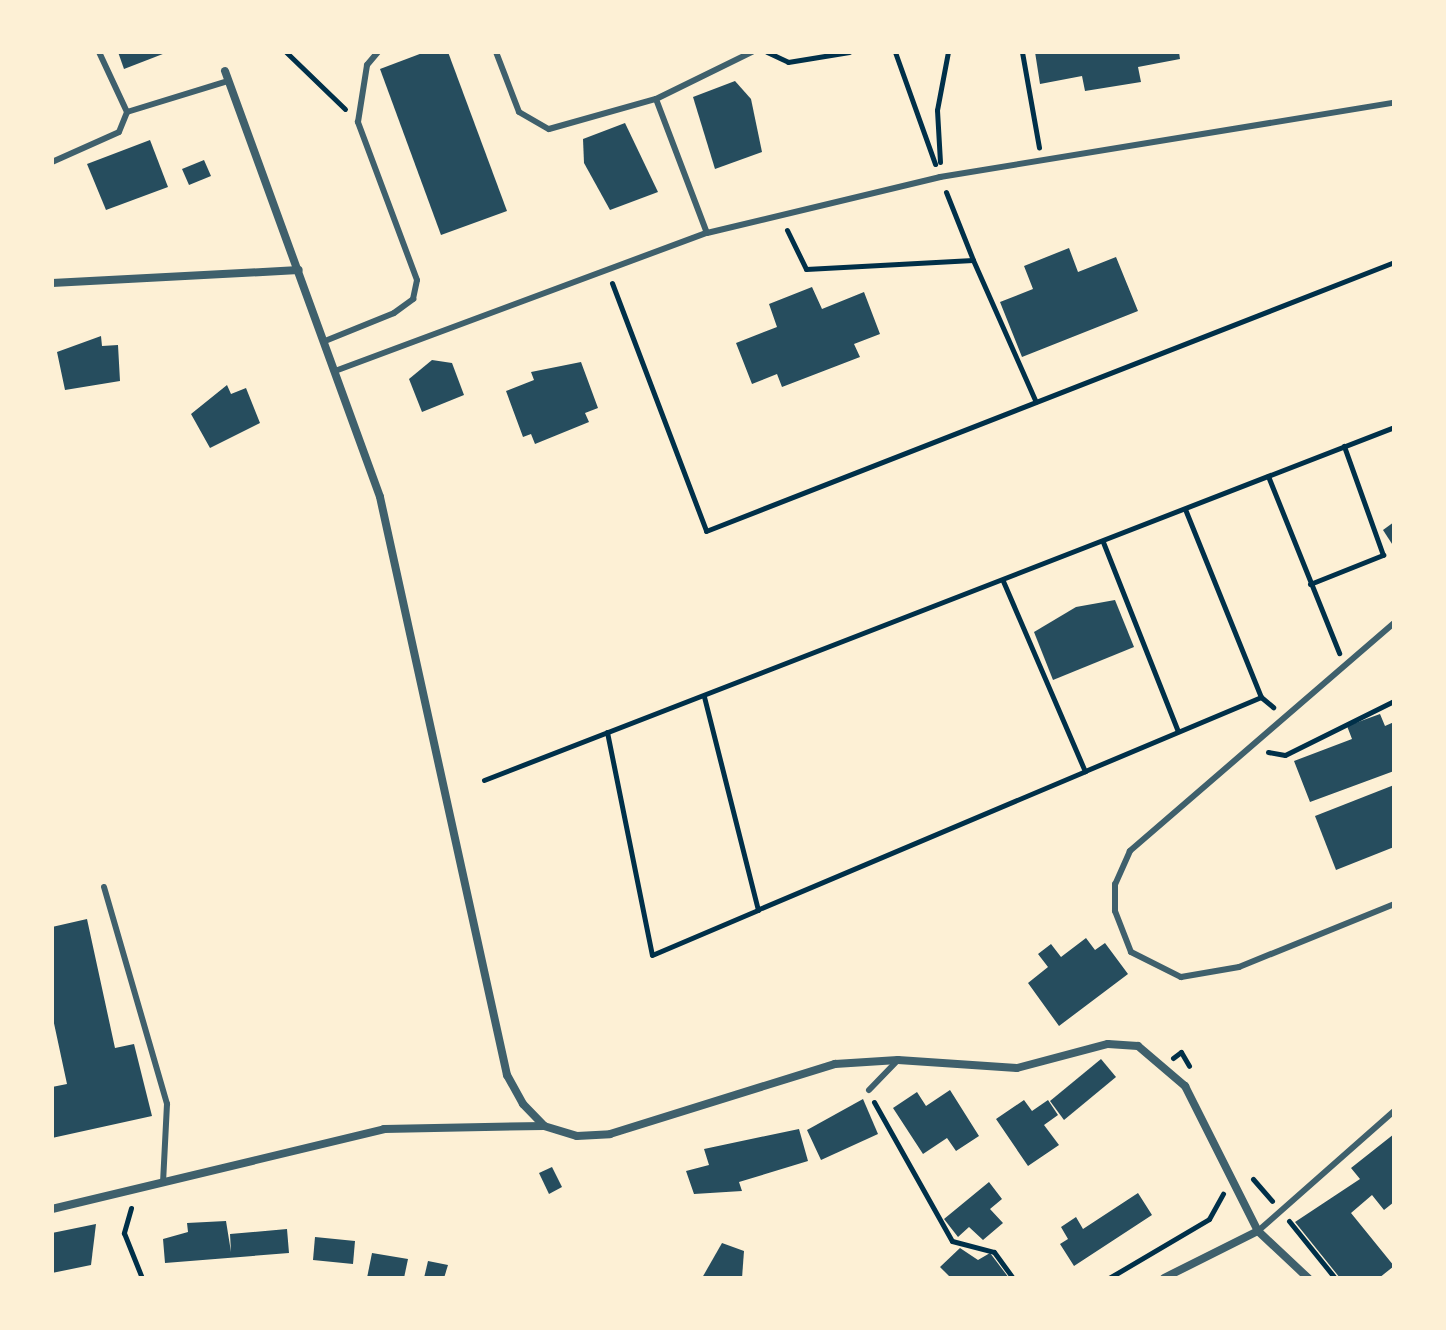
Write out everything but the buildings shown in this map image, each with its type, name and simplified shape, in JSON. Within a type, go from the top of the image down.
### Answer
[{"type":"street","points":[[225,71],[380,497],[507,1075],[544,1126]]},
{"type":"street","points":[[52,283],[299,270]]},
{"type":"street","points":[[52,1209],[162,1187],[384,1129],[544,1126],[577,1136],[610,1134],[794,1073],[898,1060],[1017,1068],[1108,1044],[1138,1046],[1166,1064],[1258,1231],[1308,1278]]},
{"type":"street","points":[[1164,1278],[1258,1231]]},
{"type":"lane","points":[[52,162],[119,132],[127,112],[99,52]]},
{"type":"lane","points":[[325,341],[394,313],[413,299],[417,280],[358,115],[367,65],[378,52]]},
{"type":"lane","points":[[496,52],[519,112],[549,129],[656,99],[752,52]]},
{"type":"lane","points":[[127,112],[228,81]]},
{"type":"lane","points":[[656,99],[707,233]]},
{"type":"lane","points":[[335,371],[707,233],[940,177],[1394,103]]},
{"type":"lane","points":[[1394,623],[1130,851],[1115,884],[1115,911],[1131,952],[1181,977],[1211,976],[1394,904]]},
{"type":"lane","points":[[104,887],[167,1104],[162,1187]]},
{"type":"lane","points":[[869,1090],[898,1060]]},
{"type":"lane","points":[[1258,1231],[1278,1208],[1394,1111]]},
{"type":"path","points":[[286,52],[331,102],[358,115]]},
{"type":"path","points":[[766,52],[788,62],[849,52]]},
{"type":"path","points":[[895,52],[973,260],[1036,402]]},
{"type":"path","points":[[940,177],[937,110],[948,52]]},
{"type":"path","points":[[1022,52],[1041,159]]},
{"type":"path","points":[[780,215],[806,269],[973,260]]},
{"type":"path","points":[[607,271],[706,531],[1394,262]]},
{"type":"path","points":[[484,780],[1394,427]]},
{"type":"path","points":[[1310,584],[1383,555],[1344,446]]},
{"type":"path","points":[[1268,476],[1310,584],[1346,664]]},
{"type":"path","points":[[1185,509],[1261,697],[1285,717]]},
{"type":"path","points":[[1103,542],[1178,731]]},
{"type":"path","points":[[1003,581],[1085,771]]},
{"type":"path","points":[[704,696],[758,910]]},
{"type":"path","points":[[607,732],[652,955],[1261,697]]},
{"type":"path","points":[[1246,749],[1285,755],[1394,701]]},
{"type":"path","points":[[1166,1064],[1181,1052],[1195,1074]]},
{"type":"path","points":[[869,1090],[952,1241],[994,1252],[1013,1278]]},
{"type":"path","points":[[1109,1278],[1209,1219],[1244,1169],[1335,1278]]},
{"type":"path","points":[[136,1192],[124,1233],[142,1278]]}]
